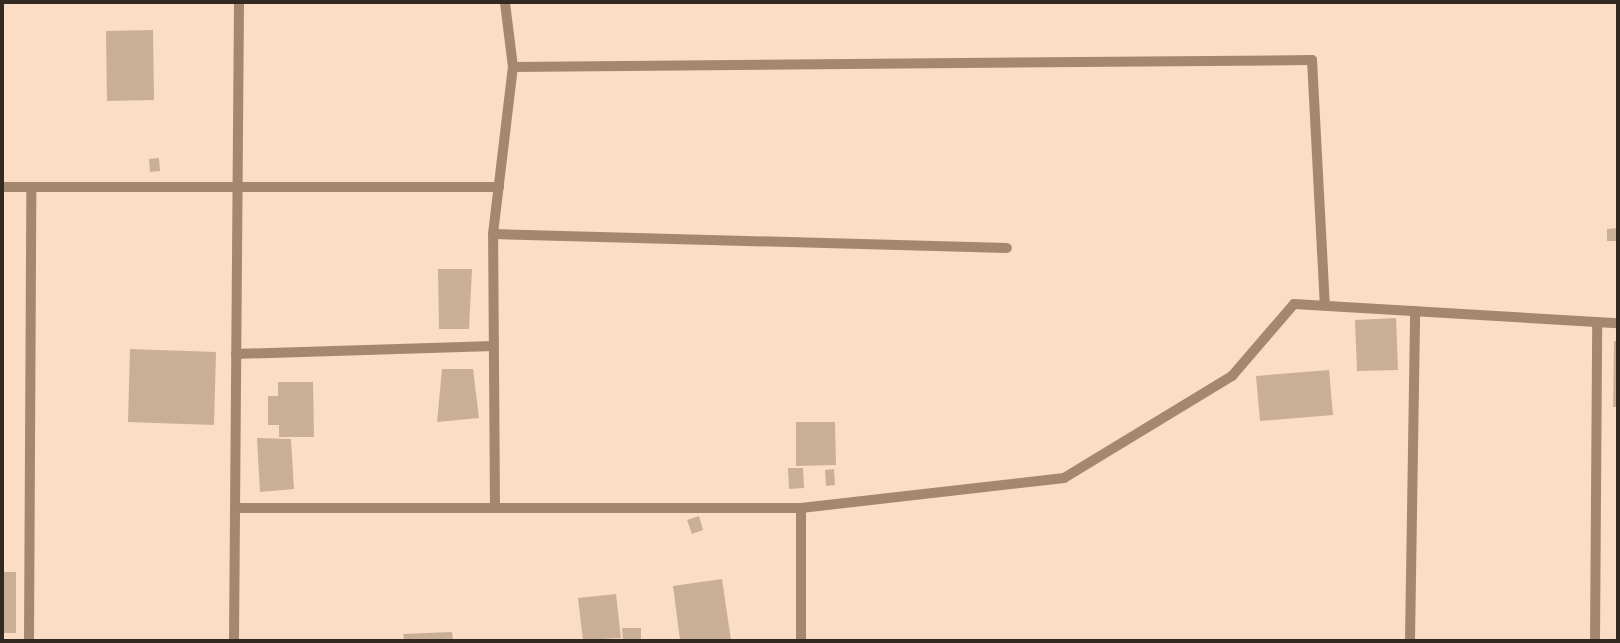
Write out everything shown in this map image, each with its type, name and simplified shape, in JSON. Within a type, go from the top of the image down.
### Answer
[{"type":"street","points":[[234,640],[239,3]]},
{"type":"street","points":[[494,508],[493,234],[513,67],[505,3]]},
{"type":"street","points":[[513,67],[1312,60],[1325,306]]},
{"type":"street","points":[[3,187],[237,188],[499,186]]},
{"type":"street","points":[[29,640],[31,187]]},
{"type":"street","points":[[493,234],[1007,248]]},
{"type":"street","points":[[235,508],[801,508],[1064,478],[1232,376],[1294,304],[1617,323]]},
{"type":"street","points":[[1410,640],[1415,311]]},
{"type":"street","points":[[1595,640],[1597,322]]},
{"type":"street","points":[[236,354],[494,346]]},
{"type":"street","points":[[801,508],[801,640]]},
{"type":"building","points":[[153,30],[154,100],[107,101],[106,31]]},
{"type":"building","points":[[159,158],[160,171],[150,172],[149,159]]},
{"type":"building","points":[[1617,228],[1617,241],[1607,241],[1607,229]]},
{"type":"building","points":[[438,269],[472,269],[469,329],[439,329]]},
{"type":"building","points":[[1396,318],[1398,370],[1357,371],[1355,320]]},
{"type":"building","points":[[1614,341],[1617,341],[1617,407],[1613,407]]},
{"type":"building","points":[[130,349],[216,352],[214,425],[128,422]]},
{"type":"building","points":[[442,369],[473,369],[479,418],[437,422]]},
{"type":"building","points":[[1329,370],[1333,415],[1260,421],[1256,376]]},
{"type":"building","points":[[278,382],[313,382],[314,437],[279,437],[279,425],[268,425],[268,396],[278,396]]},
{"type":"building","points":[[796,422],[835,422],[836,465],[796,466]]},
{"type":"building","points":[[257,438],[291,439],[294,489],[260,492]]},
{"type":"building","points":[[788,468],[803,468],[804,488],[789,489]]},
{"type":"building","points":[[834,469],[835,485],[826,486],[825,470]]},
{"type":"building","points":[[699,516],[703,530],[692,534],[687,520]]},
{"type":"building","points":[[3,572],[16,572],[16,633],[3,633]]},
{"type":"building","points":[[722,579],[731,640],[680,640],[673,586]]},
{"type":"building","points":[[616,594],[621,638],[583,640],[578,598]]},
{"type":"building","points":[[622,628],[641,628],[641,640],[623,640]]},
{"type":"building","points":[[452,632],[453,640],[404,640],[403,634]]}]
